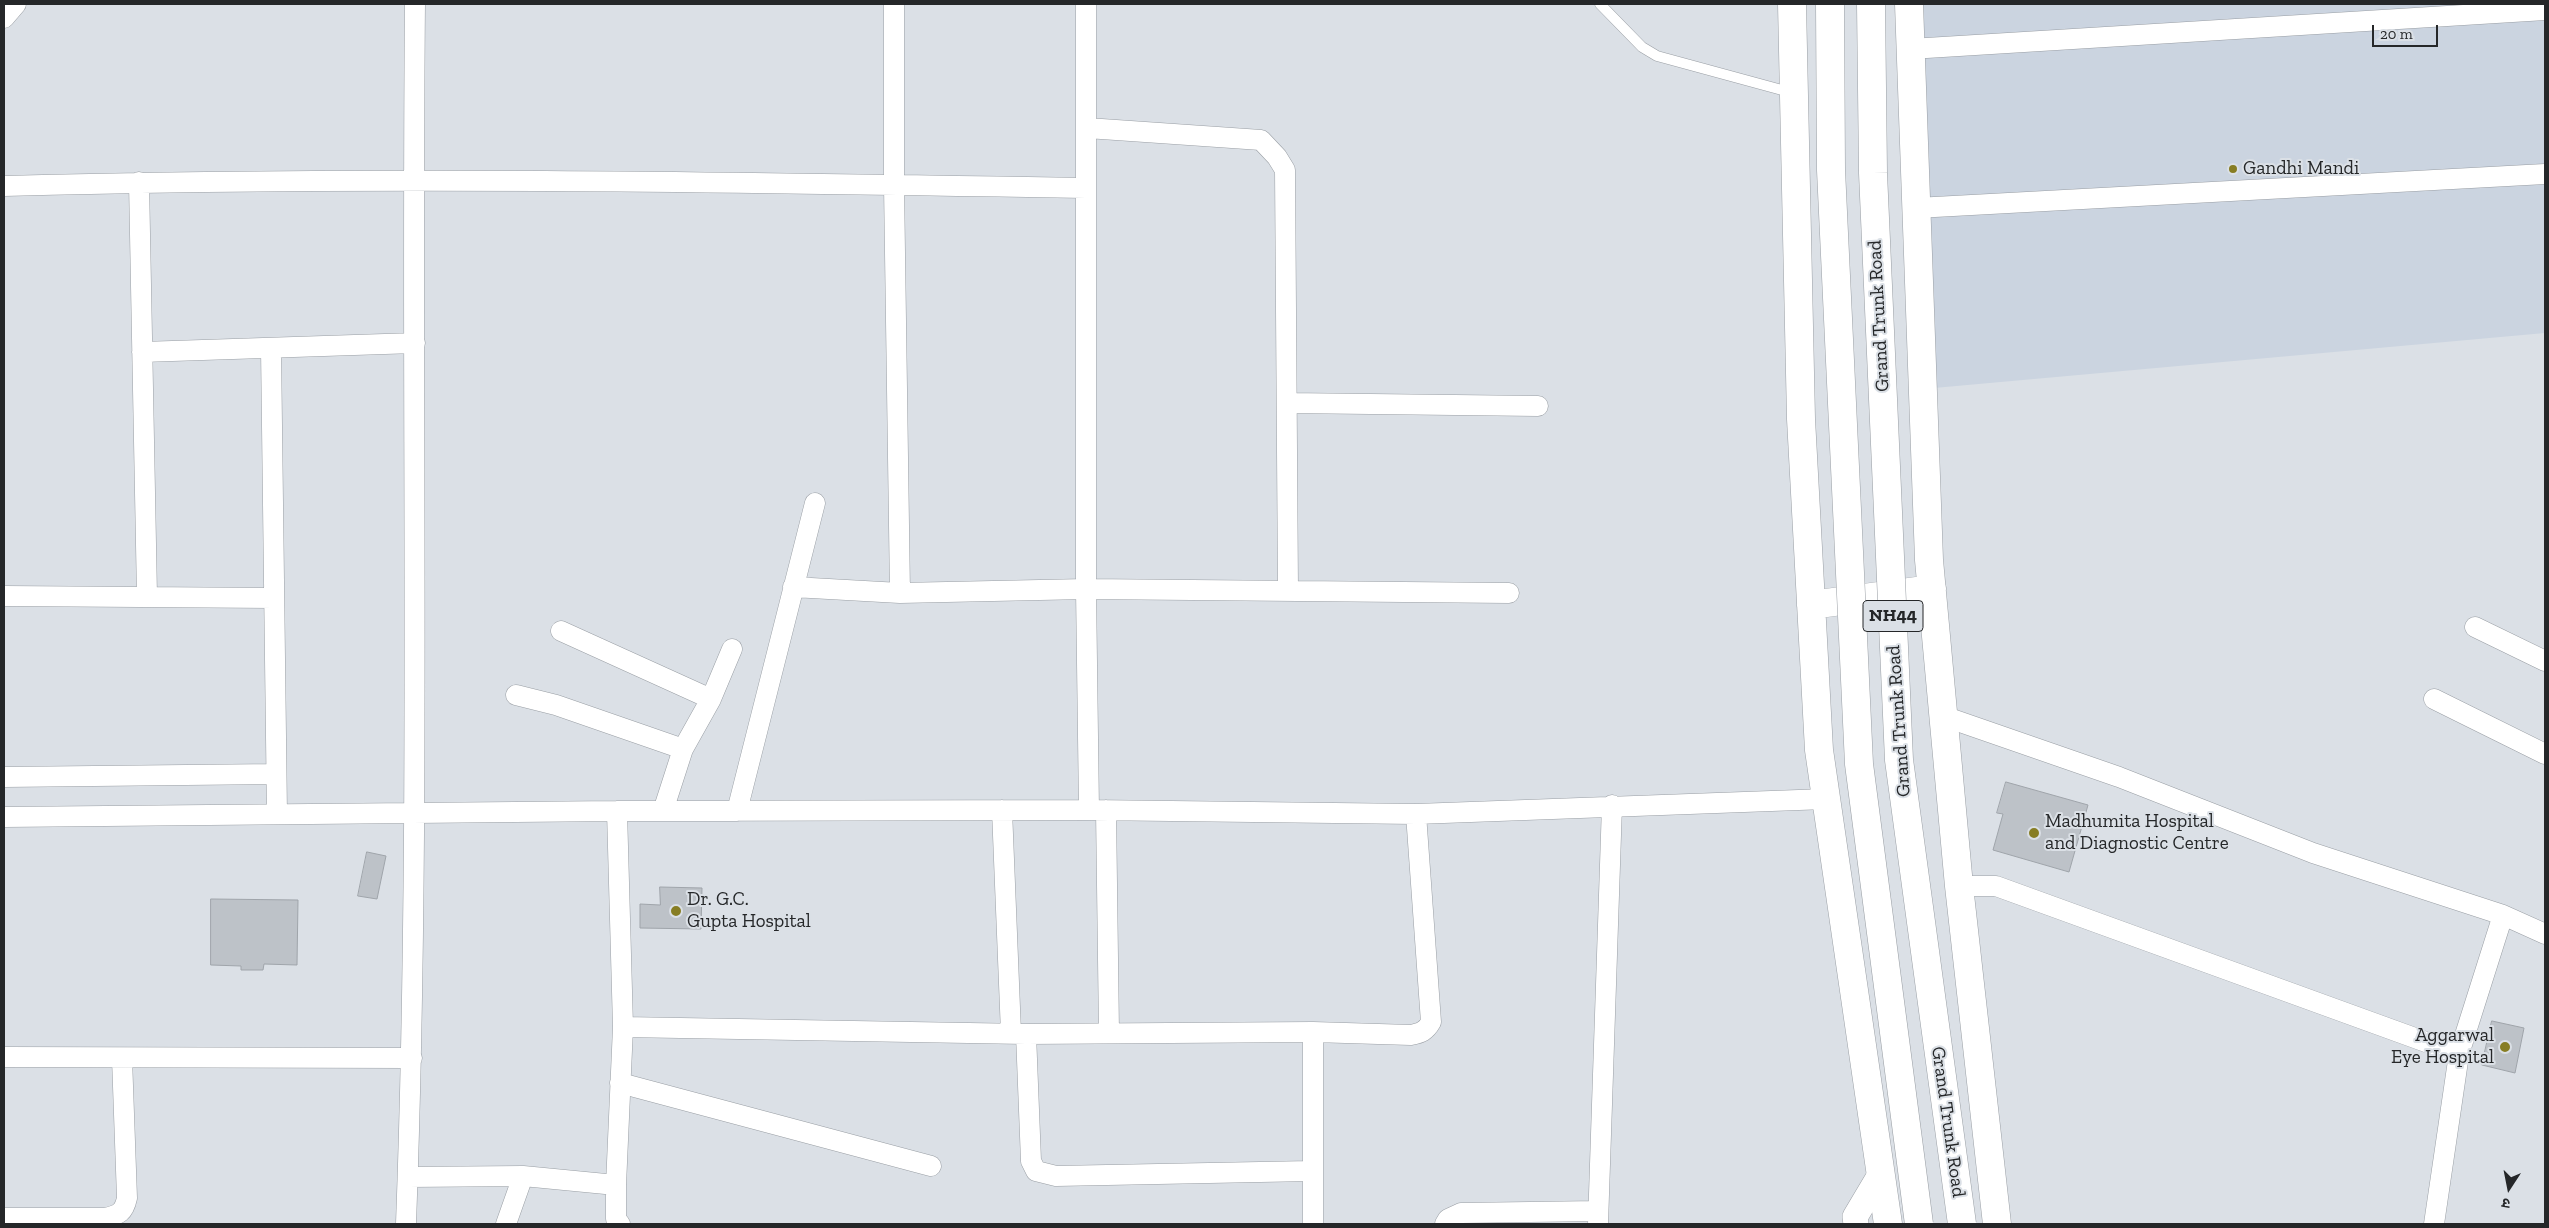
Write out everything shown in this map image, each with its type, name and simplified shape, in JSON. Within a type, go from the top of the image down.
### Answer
[{"type":"highway","points":[[1792,4],[1801,419],[1819,750],[1888,1224]]},
{"type":"highway","name":"NH44","points":[[1830,4],[1831,180],[1859,764],[1919,1224]]},
{"type":"highway","name":"Grand Trunk Road","points":[[1871,4],[1873,173],[1899,760],[1962,1224]]},
{"type":"highway","points":[[1909,4],[1932,589],[1959,886],[1997,1224]]},
{"type":"highway","points":[[1811,605],[1932,589]]},
{"type":"street","points":[[4,18],[16,4]]},
{"type":"street","points":[[406,1224],[412,1058],[414,813],[413,417],[415,343],[413,180],[415,4]]},
{"type":"street","points":[[894,4],[894,185],[900,593]]},
{"type":"street","points":[[1086,4],[1086,589],[1109,1034]]},
{"type":"street","points":[[1910,50],[2545,10]]},
{"type":"street","points":[[1087,128],[1261,140],[1282,163],[1285,170],[1288,591]]},
{"type":"street","points":[[1916,208],[2545,174]]},
{"type":"street","points":[[4,186],[139,182],[413,180],[1086,188]]},
{"type":"street","points":[[139,182],[148,596]]},
{"type":"street","points":[[142,352],[415,343]]},
{"type":"street","points":[[271,348],[277,814]]},
{"type":"street","points":[[1287,403],[1538,406]]},
{"type":"street","points":[[737,811],[815,503]]},
{"type":"street","points":[[793,586],[900,593],[1086,589],[1509,593]]},
{"type":"street","points":[[4,596],[274,598]]},
{"type":"street","points":[[2475,627],[2545,661]]},
{"type":"street","points":[[561,631],[711,700]]},
{"type":"street","points":[[663,811],[683,748],[711,700],[732,649]]},
{"type":"street","points":[[516,695],[556,705],[683,748]]},
{"type":"street","points":[[2434,699],[2545,754]]},
{"type":"street","points":[[1943,716],[2119,777],[2313,853],[2503,915],[2545,934]]},
{"type":"street","points":[[4,777],[276,774]]},
{"type":"street","points":[[4,817],[617,811],[1002,810],[1416,814],[1612,805],[1826,799]]},
{"type":"street","points":[[1445,1224],[1448,1219],[1461,1213],[1598,1218],[1612,805]]},
{"type":"street","points":[[1002,810],[1031,1161],[1036,1171],[1056,1176],[1312,1172]]},
{"type":"street","points":[[617,811],[623,1027],[616,1185],[616,1219],[620,1224]]},
{"type":"street","points":[[623,1027],[1109,1034],[1313,1032],[1411,1036],[1427,1030],[1431,1022],[1416,814]]},
{"type":"street","points":[[1959,886],[1996,886],[2459,1054]]},
{"type":"street","points":[[2434,1224],[2459,1054],[2503,915]]},
{"type":"street","points":[[1313,1032],[1313,1224]]},
{"type":"street","points":[[4,1058],[412,1058]]},
{"type":"street","points":[[4,1218],[105,1218],[121,1213],[125,1209],[127,1198],[122,1058]]},
{"type":"street","points":[[620,1083],[932,1166]]},
{"type":"street","points":[[1856,1224],[1855,1217],[1880,1175]]},
{"type":"street","points":[[408,1177],[523,1176],[616,1185]]},
{"type":"street","points":[[506,1224],[523,1176]]},
{"type":"lane","points":[[1600,4],[1642,47],[1658,56],[1794,93]]},
{"type":"shaded area","name":"Gandhi Mandi","points":[[1918,4],[2545,4],[2545,333],[1923,389]]},
{"type":"building","points":[[2006,782],[2088,805],[2069,872],[1993,850],[2003,814],[1997,813]]},
{"type":"building","points":[[367,852],[386,856],[377,899],[358,896]]},
{"type":"building","points":[[660,887],[702,888],[701,929],[640,928],[640,904],[660,905]]},
{"type":"building","points":[[211,899],[298,900],[297,965],[264,964],[263,970],[241,970],[241,966],[211,965]]},
{"type":"building","points":[[2492,1021],[2524,1028],[2515,1073],[2482,1065]]},
{"type":"place","name":"Gandhi Mandi","points":[[2233,169]]},
{"type":"place","name":"Madhumita Hospital and Diagnostic Centre","points":[[2034,833]]},
{"type":"place","name":"Dr. G.C. Gupta Hospital","points":[[676,911]]},
{"type":"place","name":"Aggarwal Eye Hospital","points":[[2505,1047]]}]
